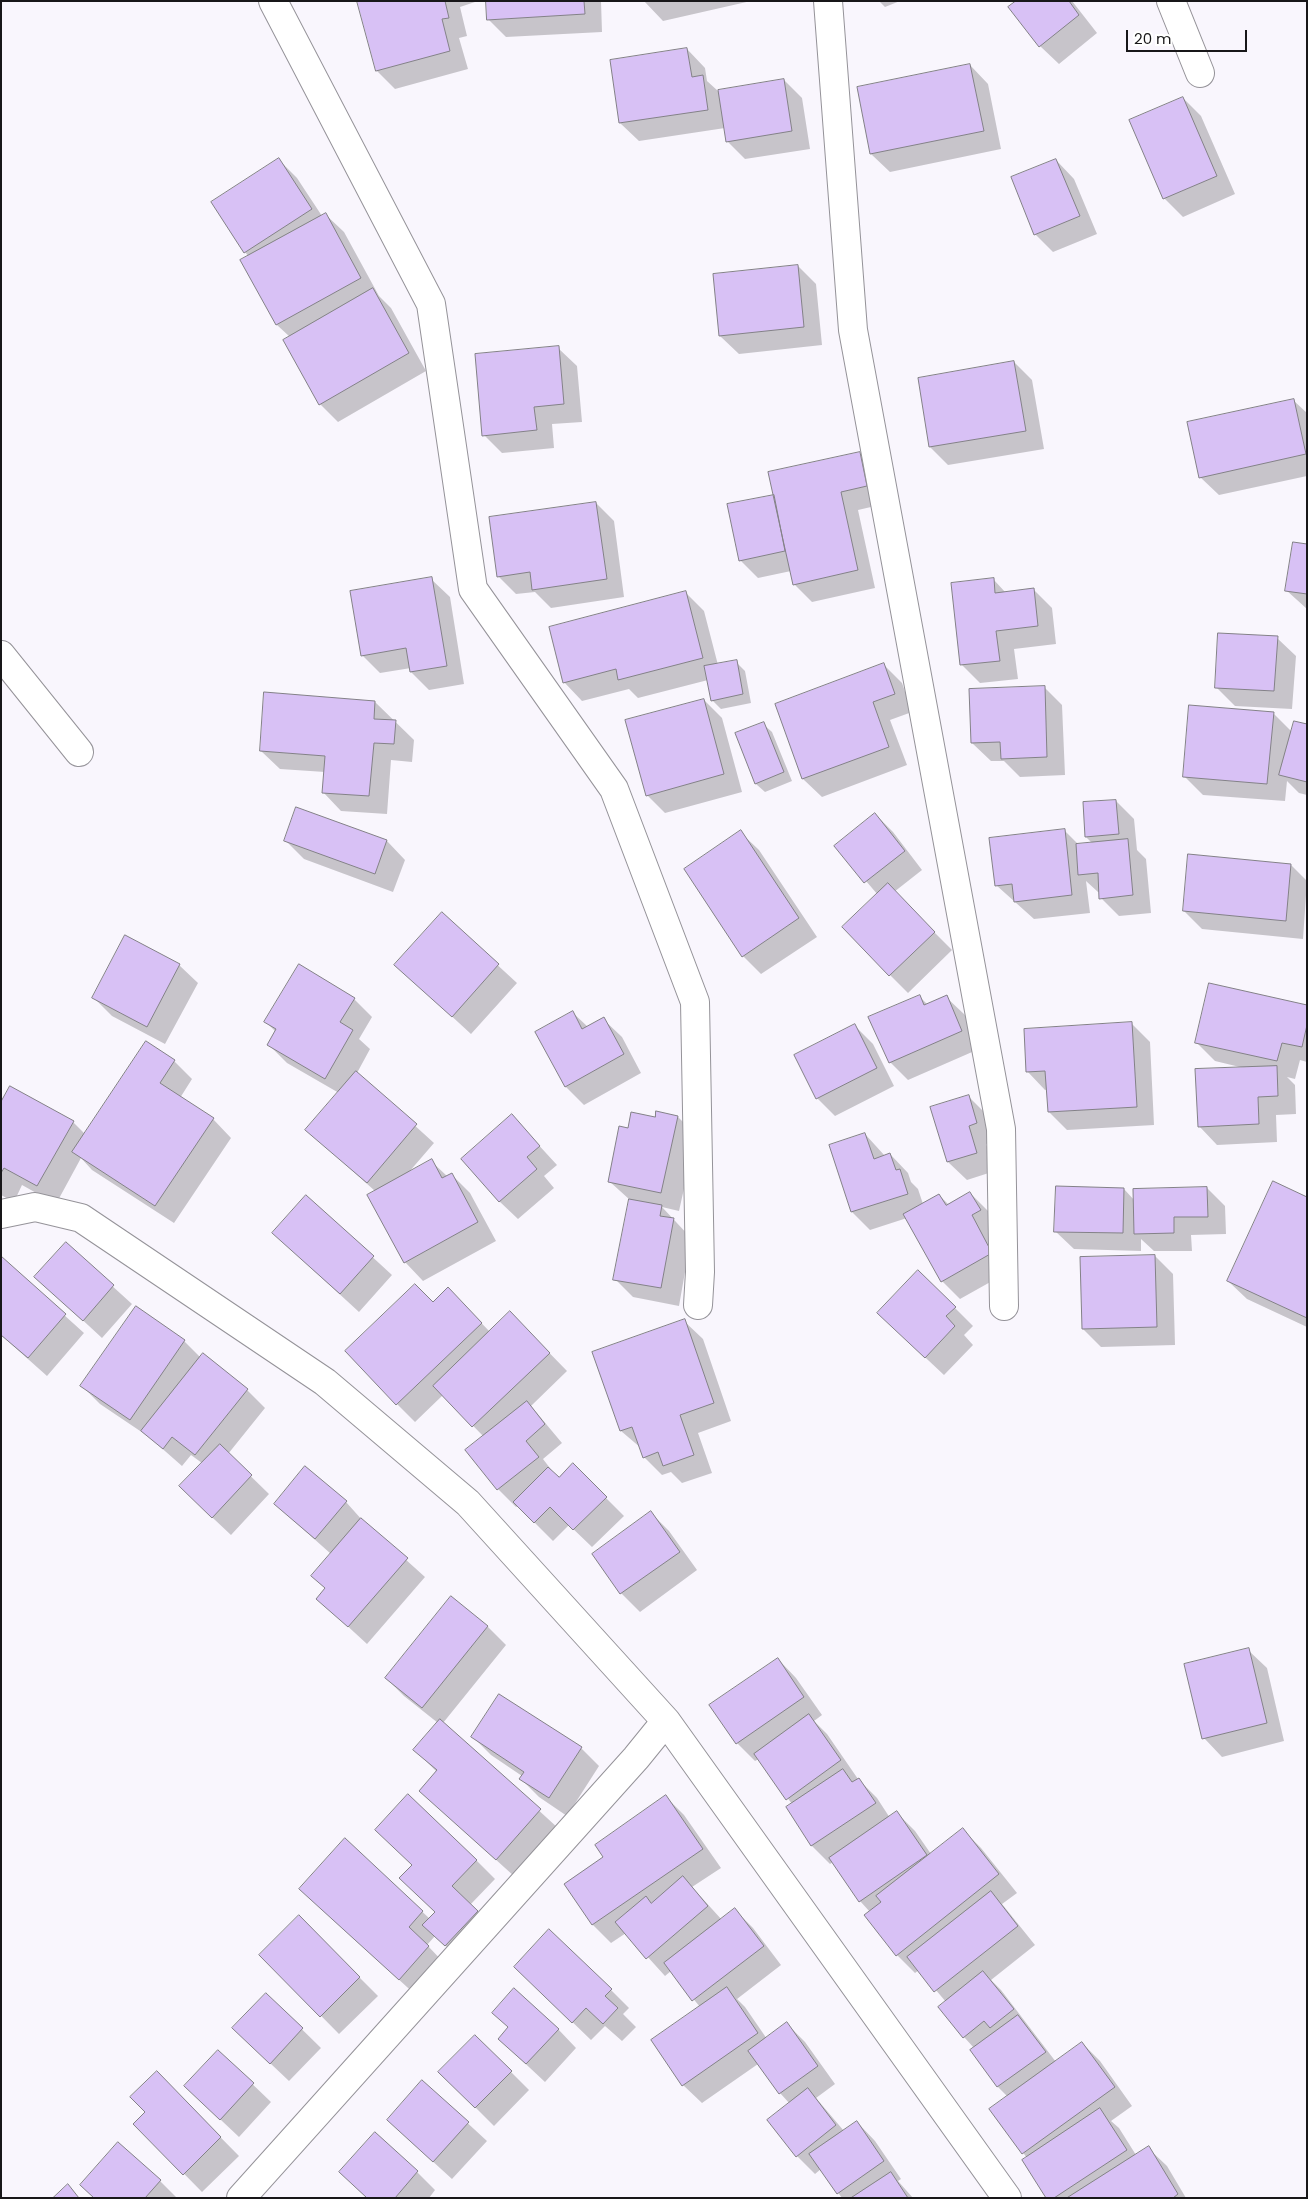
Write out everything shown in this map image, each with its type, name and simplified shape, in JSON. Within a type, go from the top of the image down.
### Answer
[{"type":"street","points":[[273,1],[432,304],[473,589],[614,790],[695,1002],[700,1272],[698,1305]]},
{"type":"street","points":[[828,1],[853,330],[1001,1129],[1004,1306]]},
{"type":"street","points":[[1171,1],[1200,73]]},
{"type":"street","points":[[1,655],[80,752]]},
{"type":"street","points":[[1,1214],[35,1208],[81,1218],[325,1382],[468,1503],[666,1721],[1007,2198]]},
{"type":"street","points":[[241,2198],[629,1765],[666,1721]]},
{"type":"building","points":[[357,1],[445,1],[449,18],[442,19],[450,51],[376,71]]},
{"type":"building","points":[[486,1],[584,1],[585,14],[487,20]]},
{"type":"building","points":[[1016,1],[1069,1],[1079,15],[1039,47],[1008,7]]},
{"type":"building","points":[[687,48],[692,77],[703,75],[708,110],[619,123],[610,60]]},
{"type":"building","points":[[970,64],[984,131],[870,154],[857,87]]},
{"type":"building","points":[[784,79],[792,131],[726,142],[718,90]]},
{"type":"building","points":[[1183,97],[1217,176],[1163,199],[1129,120]]},
{"type":"building","points":[[279,158],[312,209],[244,253],[211,202]]},
{"type":"building","points":[[1056,159],[1080,216],[1034,235],[1011,177]]},
{"type":"building","points":[[326,213],[361,278],[276,325],[240,260]]},
{"type":"building","points":[[798,265],[804,327],[719,336],[713,274]]},
{"type":"building","points":[[373,288],[409,353],[319,405],[283,340]]},
{"type":"building","points":[[559,346],[564,404],[534,407],[537,430],[482,436],[475,354]]},
{"type":"building","points":[[1014,361],[1026,431],[929,447],[918,378]]},
{"type":"building","points":[[1294,399],[1306,454],[1199,478],[1187,422]]},
{"type":"building","points":[[860,452],[867,486],[841,492],[858,570],[793,585],[768,472]]},
{"type":"building","points":[[774,495],[785,551],[739,561],[727,504]]},
{"type":"building","points":[[596,502],[607,579],[532,590],[530,572],[497,577],[489,517]]},
{"type":"building","points":[[1293,542],[1307,544],[1307,594],[1285,591]]},
{"type":"building","points":[[432,577],[447,666],[410,672],[406,648],[361,656],[350,591]]},
{"type":"building","points":[[994,578],[995,593],[1034,588],[1038,626],[996,631],[1000,661],[960,665],[951,583]]},
{"type":"building","points":[[686,591],[703,658],[618,680],[616,669],[563,683],[549,627]]},
{"type":"building","points":[[1218,633],[1278,636],[1274,691],[1215,688]]},
{"type":"building","points":[[737,660],[743,694],[711,701],[704,666]]},
{"type":"building","points":[[884,663],[895,694],[873,702],[889,747],[802,779],[775,704]]},
{"type":"building","points":[[1045,686],[1047,757],[1001,759],[1000,742],[971,743],[969,689]]},
{"type":"building","points":[[264,692],[375,701],[374,719],[396,720],[394,744],[374,743],[369,796],[322,793],[325,756],[260,751]]},
{"type":"building","points":[[704,699],[724,774],[646,796],[625,720]]},
{"type":"building","points":[[1189,705],[1274,712],[1267,784],[1183,777]]},
{"type":"building","points":[[1294,721],[1307,724],[1307,782],[1279,775]]},
{"type":"building","points":[[764,722],[784,772],[755,784],[735,733]]},
{"type":"building","points":[[1116,800],[1119,834],[1085,837],[1083,802]]},
{"type":"building","points":[[296,807],[387,840],[375,874],[284,841]]},
{"type":"building","points":[[875,813],[905,851],[864,883],[834,846]]},
{"type":"building","points":[[1065,829],[1072,895],[1014,902],[1012,884],[995,886],[989,838]]},
{"type":"building","points":[[741,830],[799,918],[742,957],[684,869]]},
{"type":"building","points":[[1128,839],[1133,895],[1099,899],[1098,873],[1078,875],[1076,844]]},
{"type":"building","points":[[1188,854],[1291,864],[1286,921],[1183,911]]},
{"type":"building","points":[[888,883],[935,932],[889,976],[842,927]]},
{"type":"building","points":[[442,912],[499,964],[452,1017],[394,965]]},
{"type":"building","points":[[125,935],[180,964],[147,1027],[92,998]]},
{"type":"building","points":[[299,964],[355,998],[340,1022],[353,1030],[325,1079],[267,1045],[276,1029],[264,1022]]},
{"type":"building","points":[[1209,983],[1307,1005],[1307,1025],[1302,1047],[1282,1043],[1277,1061],[1195,1043]]},
{"type":"building","points":[[920,995],[924,1005],[947,995],[962,1031],[889,1063],[868,1017]]},
{"type":"building","points":[[573,1011],[582,1029],[604,1017],[624,1054],[565,1087],[535,1032]]},
{"type":"building","points":[[1132,1022],[1137,1107],[1048,1112],[1045,1071],[1026,1072],[1024,1029]]},
{"type":"building","points":[[855,1024],[877,1068],[816,1099],[794,1055]]},
{"type":"building","points":[[146,1041],[175,1060],[160,1083],[214,1118],[155,1206],[72,1152]]},
{"type":"building","points":[[1277,1066],[1278,1096],[1258,1097],[1259,1124],[1198,1127],[1195,1069]]},
{"type":"building","points":[[356,1071],[417,1124],[367,1183],[305,1130]]},
{"type":"building","points":[[10,1086],[74,1121],[37,1186],[4,1168],[1,1173],[1,1102]]},
{"type":"building","points":[[969,1095],[977,1123],[969,1126],[977,1153],[947,1162],[930,1107]]},
{"type":"building","points":[[656,1111],[678,1116],[661,1193],[608,1182],[619,1126],[628,1128],[631,1112],[655,1117]]},
{"type":"building","points":[[512,1114],[540,1146],[527,1157],[537,1169],[499,1202],[461,1159]]},
{"type":"building","points":[[865,1133],[874,1159],[890,1153],[896,1170],[900,1169],[908,1194],[851,1212],[829,1145]]},
{"type":"building","points":[[432,1159],[442,1178],[452,1173],[478,1222],[404,1263],[367,1195]]},
{"type":"building","points":[[1273,1181],[1307,1197],[1307,1318],[1227,1281]]},
{"type":"building","points":[[1056,1186],[1124,1188],[1123,1233],[1054,1232]]},
{"type":"building","points":[[1207,1187],[1208,1217],[1174,1217],[1174,1233],[1134,1234],[1133,1189]]},
{"type":"building","points":[[970,1192],[981,1210],[972,1215],[992,1253],[941,1282],[903,1214],[939,1194],[946,1205]]},
{"type":"building","points":[[306,1195],[374,1256],[340,1294],[272,1233]]},
{"type":"building","points":[[629,1199],[662,1205],[660,1216],[674,1218],[661,1288],[613,1280]]},
{"type":"building","points":[[66,1242],[114,1285],[83,1321],[34,1277]]},
{"type":"building","points":[[1155,1255],[1157,1327],[1082,1329],[1080,1257]]},
{"type":"building","points":[[1,1256],[66,1314],[28,1358],[1,1335]]},
{"type":"building","points":[[918,1270],[956,1307],[946,1316],[955,1326],[925,1358],[877,1313]]},
{"type":"building","points":[[415,1284],[433,1302],[448,1287],[482,1323],[396,1405],[345,1351]]},
{"type":"building","points":[[136,1306],[185,1340],[130,1420],[80,1386]]},
{"type":"building","points":[[510,1311],[550,1353],[472,1427],[433,1386]]},
{"type":"building","points":[[685,1319],[714,1403],[680,1415],[694,1455],[663,1466],[658,1452],[643,1458],[632,1427],[620,1431],[592,1352]]},
{"type":"building","points":[[203,1353],[248,1389],[195,1455],[172,1437],[163,1449],[141,1431]]},
{"type":"building","points":[[527,1401],[545,1424],[526,1441],[539,1457],[497,1490],[465,1450]]},
{"type":"building","points":[[220,1444],[252,1475],[212,1518],[179,1486]]},
{"type":"building","points":[[573,1463],[607,1497],[573,1530],[550,1507],[534,1523],[513,1502],[548,1467],[559,1477]]},
{"type":"building","points":[[305,1466],[347,1501],[315,1539],[274,1504]]},
{"type":"building","points":[[651,1511],[680,1552],[620,1594],[592,1554]]},
{"type":"building","points":[[361,1518],[408,1558],[348,1627],[316,1599],[325,1588],[311,1576]]},
{"type":"building","points":[[451,1596],[488,1626],[422,1708],[385,1678]]},
{"type":"building","points":[[1249,1648],[1267,1723],[1202,1739],[1184,1664]]},
{"type":"building","points":[[778,1658],[804,1697],[736,1744],[709,1705]]},
{"type":"building","points":[[499,1694],[582,1747],[549,1798],[519,1779],[524,1772],[471,1737]]},
{"type":"building","points":[[809,1714],[841,1760],[786,1800],[754,1754]]},
{"type":"building","points":[[440,1719],[541,1809],[496,1860],[419,1791],[437,1770],[413,1750]]},
{"type":"building","points":[[843,1769],[852,1782],[859,1778],[876,1803],[811,1846],[786,1807]]},
{"type":"building","points":[[408,1794],[477,1860],[452,1886],[478,1911],[445,1946],[422,1925],[435,1912],[399,1878],[412,1865],[375,1830]]},
{"type":"building","points":[[666,1795],[703,1849],[592,1925],[564,1884],[603,1857],[595,1845]]},
{"type":"building","points":[[897,1811],[927,1855],[859,1902],[829,1858]]},
{"type":"building","points":[[963,1828],[999,1874],[896,1956],[864,1915],[881,1902],[876,1896]]},
{"type":"building","points":[[345,1838],[423,1911],[409,1927],[429,1946],[399,1980],[299,1889]]},
{"type":"building","points":[[683,1876],[708,1906],[646,1959],[615,1922],[646,1896],[651,1903]]},
{"type":"building","points":[[991,1891],[1018,1926],[934,1992],[907,1957]]},
{"type":"building","points":[[735,1908],[764,1946],[692,2001],[664,1963]]},
{"type":"building","points":[[299,1915],[360,1977],[320,2017],[259,1955]]},
{"type":"building","points":[[549,1929],[612,1989],[605,1996],[618,2008],[603,2024],[586,2008],[572,2023],[514,1967]]},
{"type":"building","points":[[983,1971],[1014,2009],[990,2028],[984,2021],[963,2038],[938,2007]]},
{"type":"building","points":[[727,1987],[758,2033],[682,2086],[651,2040]]},
{"type":"building","points":[[514,1988],[559,2029],[526,2064],[498,2039],[508,2027],[492,2013]]},
{"type":"building","points":[[266,1993],[303,2028],[270,2064],[232,2028]]},
{"type":"building","points":[[1018,2015],[1046,2052],[997,2087],[970,2050]]},
{"type":"building","points":[[787,2022],[818,2066],[779,2094],[748,2051]]},
{"type":"building","points":[[475,2035],[512,2071],[475,2108],[438,2072]]},
{"type":"building","points":[[1082,2042],[1115,2087],[1022,2154],[989,2109]]},
{"type":"building","points":[[218,2050],[254,2083],[220,2120],[184,2086]]},
{"type":"building","points":[[157,2071],[221,2137],[183,2175],[133,2124],[145,2112],[130,2097]]},
{"type":"building","points":[[422,2080],[469,2122],[433,2162],[387,2120]]},
{"type":"building","points":[[808,2088],[836,2125],[796,2157],[767,2120]]},
{"type":"building","points":[[1100,2108],[1127,2150],[1054,2198],[1046,2198],[1022,2160]]},
{"type":"building","points":[[857,2121],[884,2161],[837,2194],[809,2154]]},
{"type":"building","points":[[375,2132],[418,2171],[395,2198],[367,2198],[339,2172]]},
{"type":"building","points":[[118,2142],[161,2180],[145,2198],[94,2198],[80,2185]]},
{"type":"building","points":[[1149,2146],[1178,2194],[1173,2198],[1067,2198]]},
{"type":"building","points":[[891,2172],[908,2198],[851,2198]]},
{"type":"building","points":[[68,2184],[79,2198],[53,2198]]}]
